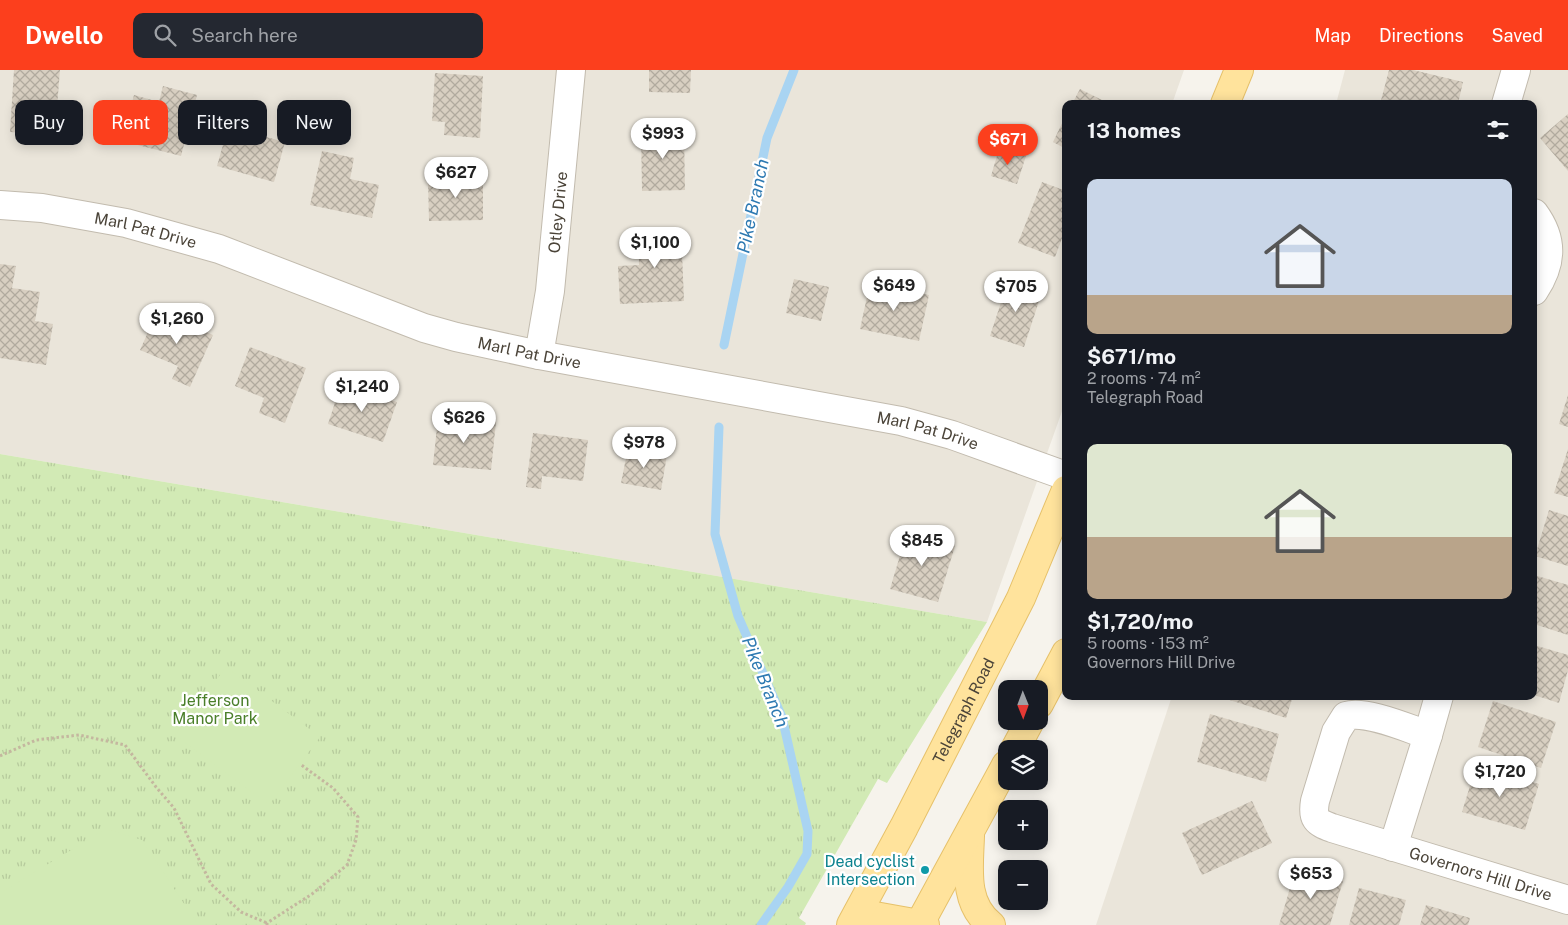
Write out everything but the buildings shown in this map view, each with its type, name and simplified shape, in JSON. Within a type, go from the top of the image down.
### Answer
[{"type":"main road","points":[[1227,100],[1239,70]]},
{"type":"main road","name":"Telegraph Road","points":[[860,921],[904,827],[1021,598],[1062,500]]},
{"type":"main road","points":[[1048,687],[1062,661]]},
{"type":"main road","points":[[860,921],[922,924],[998,780]]},
{"type":"main road","points":[[971,830],[969,887],[974,906],[991,925]]},
{"type":"street","name":"Otley Drive","points":[[540,355],[550,291],[571,70]]},
{"type":"street","points":[[1507,100],[1516,70]]},
{"type":"street","name":"Marl Pat Drive","points":[[0,205],[42,208],[126,223],[219,249],[424,328],[456,337],[540,355],[901,421],[952,434],[1062,475]]},
{"type":"street","points":[[1537,217],[1546,236],[1549,256],[1546,269],[1537,286]]},
{"type":"street","name":"Governors Hill Drive","points":[[1393,847],[1438,700]]},
{"type":"street","name":"Governors Hill Drive","points":[[1428,735],[1359,714],[1346,716],[1336,732],[1315,801],[1314,817],[1320,824],[1568,900]]},
{"type":"path","points":[[0,756],[36,740],[80,735],[125,745],[156,788],[174,808],[212,884],[241,912],[267,924],[312,894],[347,865],[356,840],[358,817],[333,788],[300,764]]},
{"type":"shaded area","points":[[0,70],[1184,70],[1173,100],[1062,100],[1062,411],[987,622],[0,454]]},
{"type":"shaded area","points":[[1345,70],[1568,70],[1568,925],[1096,925],[1171,700],[1537,700],[1537,100],[1337,100]]},
{"type":"green space","name":"Jefferson Manor Park","points":[[0,454],[987,622],[887,783],[878,779],[799,918],[806,923],[805,925],[0,925]]},
{"type":"green space","points":[[226,667],[320,737],[269,805],[175,735]]},
{"type":"green space","points":[[106,829],[142,840],[198,925],[0,925],[0,893]]},
{"type":"waterway","name":"Pike Branch","points":[[724,345],[767,138],[794,70]]},
{"type":"waterway","name":"Pike Branch","points":[[719,427],[715,534],[738,616],[782,717],[808,831],[807,854],[788,887],[761,925]]},
{"type":"place","name":"Dead cyclist Intersection","points":[[925,870]]}]
